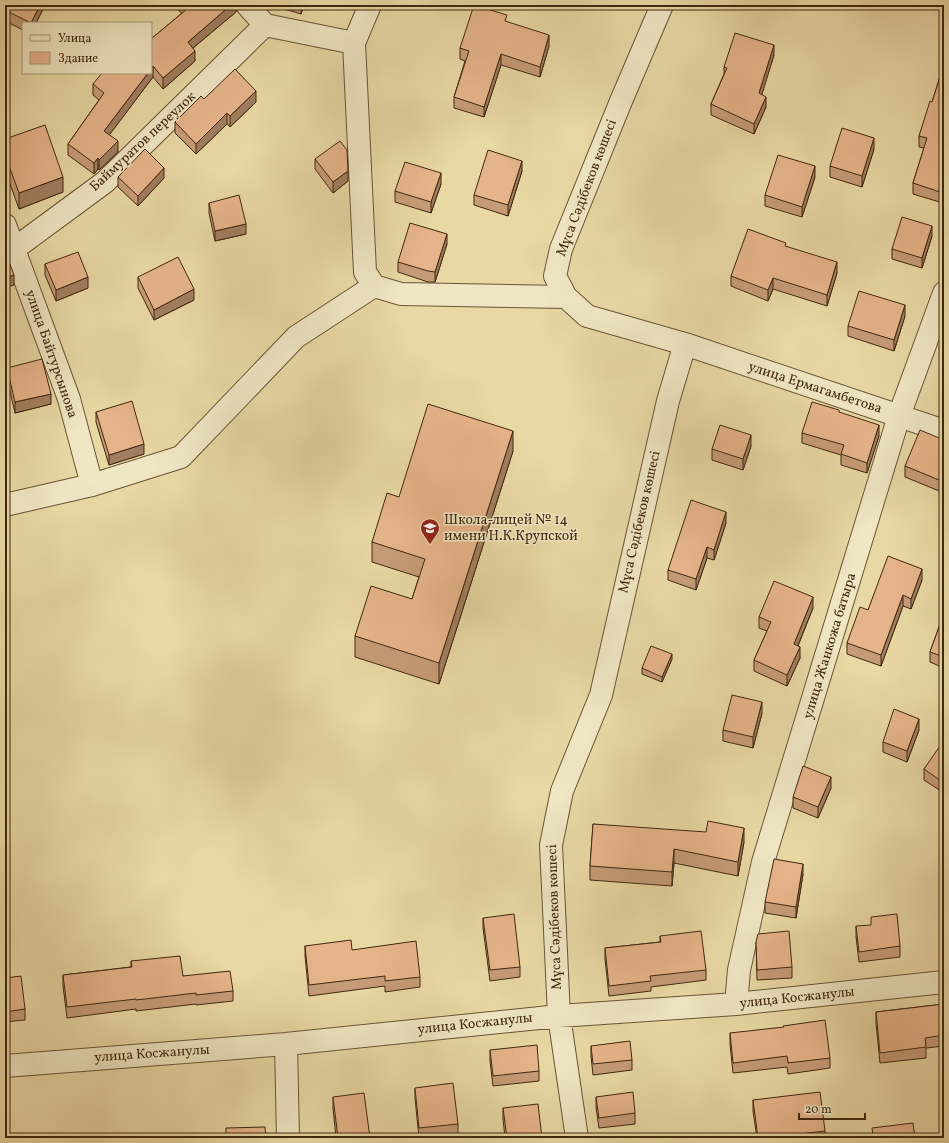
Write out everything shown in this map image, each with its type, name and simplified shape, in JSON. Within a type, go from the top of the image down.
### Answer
[{"type":"street","points":[[247,5],[265,25],[354,43]]},
{"type":"street","points":[[370,5],[354,43],[365,272],[374,286],[401,294],[566,297]]},
{"type":"street","name":"Мұса Сәдібеков көшесі","points":[[576,1138],[559,1016],[551,844],[562,791],[601,695],[668,402],[686,344],[587,316],[566,297],[555,276],[561,249],[662,5]]},
{"type":"street","name":"Баймуратов переулок","points":[[14,249],[105,182],[265,25]]},
{"type":"street","name":"улица Байтурсынова","points":[[5,225],[69,399],[92,486]]},
{"type":"street","points":[[5,505],[92,486],[181,457],[296,337],[374,286]]},
{"type":"street","name":"улица Жанкожа батыра","points":[[736,1004],[739,970],[763,862],[899,416],[944,293]]},
{"type":"street","name":"улица Ермагамбетова","points":[[686,344],[944,430]]},
{"type":"street","name":"улица Косжанулы","points":[[5,1066],[286,1044],[559,1016],[736,1004],[944,982]]},
{"type":"street","points":[[286,1044],[288,1138]]},
{"type":"building","points":[[5,5],[40,5],[32,22],[5,10]]},
{"type":"building","points":[[184,5],[231,5],[188,42],[195,51],[163,78],[153,66],[152,68],[152,38],[187,9]]},
{"type":"building","points":[[474,5],[507,15],[505,21],[549,35],[540,67],[501,54],[484,107],[454,97],[469,51],[460,48]]},
{"type":"building","points":[[735,33],[774,45],[759,93],[766,97],[754,124],[711,104],[727,68],[724,67]]},
{"type":"building","points":[[944,64],[943,193],[913,183],[927,138],[919,136]]},
{"type":"building","points":[[235,69],[256,91],[230,116],[227,113],[196,144],[175,122],[201,96],[204,99]]},
{"type":"building","points":[[101,74],[147,74],[104,131],[118,141],[94,163],[68,144],[104,93],[93,84]]},
{"type":"building","points":[[45,125],[63,177],[19,193],[5,155],[5,139]]},
{"type":"building","points":[[842,128],[874,138],[862,176],[830,166]]},
{"type":"building","points":[[340,141],[347,150],[348,171],[333,182],[315,159]]},
{"type":"building","points":[[145,149],[164,168],[138,196],[118,177]]},
{"type":"building","points":[[488,150],[522,161],[508,205],[474,195]]},
{"type":"building","points":[[778,155],[815,166],[802,207],[765,195]]},
{"type":"building","points":[[405,162],[441,173],[431,202],[395,191]]},
{"type":"building","points":[[239,195],[246,224],[215,231],[209,203]]},
{"type":"building","points":[[902,217],[932,226],[922,258],[892,249]]},
{"type":"building","points":[[410,223],[447,234],[435,272],[398,262]]},
{"type":"building","points":[[748,229],[786,243],[785,246],[837,262],[827,295],[773,278],[768,290],[731,276]]},
{"type":"building","points":[[5,251],[14,275],[5,278]]},
{"type":"building","points":[[78,252],[88,277],[56,290],[45,264]]},
{"type":"building","points":[[178,257],[194,289],[154,310],[138,277]]},
{"type":"building","points":[[859,291],[905,305],[894,340],[848,326]]},
{"type":"building","points":[[42,359],[51,394],[15,402],[7,368]]},
{"type":"building","points":[[132,401],[144,444],[109,455],[96,412]]},
{"type":"building","points":[[812,402],[879,425],[867,463],[841,454],[844,445],[802,433]]},
{"type":"building","name":"Школа-лицей № 14 имени Н.К.Крупской","points":[[428,404],[513,431],[439,663],[355,636],[371,586],[412,599],[425,559],[372,542],[387,493],[399,497]]},
{"type":"building","points":[[720,425],[751,435],[743,459],[712,449]]},
{"type":"building","points":[[920,430],[944,440],[944,482],[905,466]]},
{"type":"building","points":[[691,500],[726,512],[714,550],[707,547],[696,579],[668,570]]},
{"type":"building","points":[[888,556],[922,569],[911,599],[903,595],[881,655],[847,643],[860,607],[868,610]]},
{"type":"building","points":[[774,581],[813,597],[794,644],[800,647],[787,675],[754,660],[771,622],[759,617]]},
{"type":"building","points":[[944,613],[944,657],[930,652]]},
{"type":"building","points":[[651,646],[672,654],[662,677],[642,668]]},
{"type":"building","points":[[732,695],[762,702],[753,737],[723,730]]},
{"type":"building","points":[[894,709],[919,719],[907,751],[883,742]]},
{"type":"building","points":[[942,743],[944,744],[944,783],[924,769]]},
{"type":"building","points":[[803,766],[831,777],[818,807],[793,797]]},
{"type":"building","points":[[708,821],[744,828],[738,862],[674,849],[672,872],[590,866],[593,824],[706,832]]},
{"type":"building","points":[[774,859],[803,864],[796,907],[765,902]]},
{"type":"building","points":[[514,914],[520,967],[490,970],[483,918]]},
{"type":"building","points":[[897,914],[900,946],[859,952],[856,926],[871,925],[871,917]]},
{"type":"building","points":[[701,931],[706,970],[650,976],[651,981],[609,986],[605,948],[661,942],[660,936]]},
{"type":"building","points":[[789,931],[792,967],[757,970],[756,942],[758,934]]},
{"type":"building","points":[[351,940],[352,950],[416,941],[420,977],[385,981],[385,976],[309,985],[305,946]]},
{"type":"building","points":[[180,956],[183,976],[230,971],[233,991],[196,995],[196,993],[67,1007],[63,975],[132,967],[131,961]]},
{"type":"building","points":[[21,976],[25,1009],[5,1012],[5,978]]},
{"type":"building","points":[[944,1004],[944,1035],[925,1038],[926,1047],[880,1053],[876,1012]]},
{"type":"building","points":[[825,1020],[830,1058],[788,1063],[787,1056],[733,1063],[730,1033],[784,1027],[783,1026]]},
{"type":"building","points":[[630,1041],[632,1060],[593,1064],[591,1046]]},
{"type":"building","points":[[537,1045],[539,1071],[493,1076],[490,1050]]},
{"type":"building","points":[[453,1083],[458,1124],[419,1128],[415,1088]]},
{"type":"building","points":[[633,1092],[635,1113],[599,1118],[596,1097]]},
{"type":"building","points":[[820,1092],[825,1131],[758,1138],[753,1100]]},
{"type":"building","points":[[364,1093],[370,1138],[338,1138],[333,1097]]},
{"type":"building","points":[[538,1104],[542,1138],[507,1138],[503,1108]]},
{"type":"building","points":[[913,1123],[915,1138],[852,1138],[873,1136],[872,1128]]},
{"type":"building","points":[[265,1127],[266,1138],[226,1138],[226,1128]]},
{"type":"place","name":"Школа-лицей № 14 имени Н.К.Крупской","points":[[430,545]]}]
